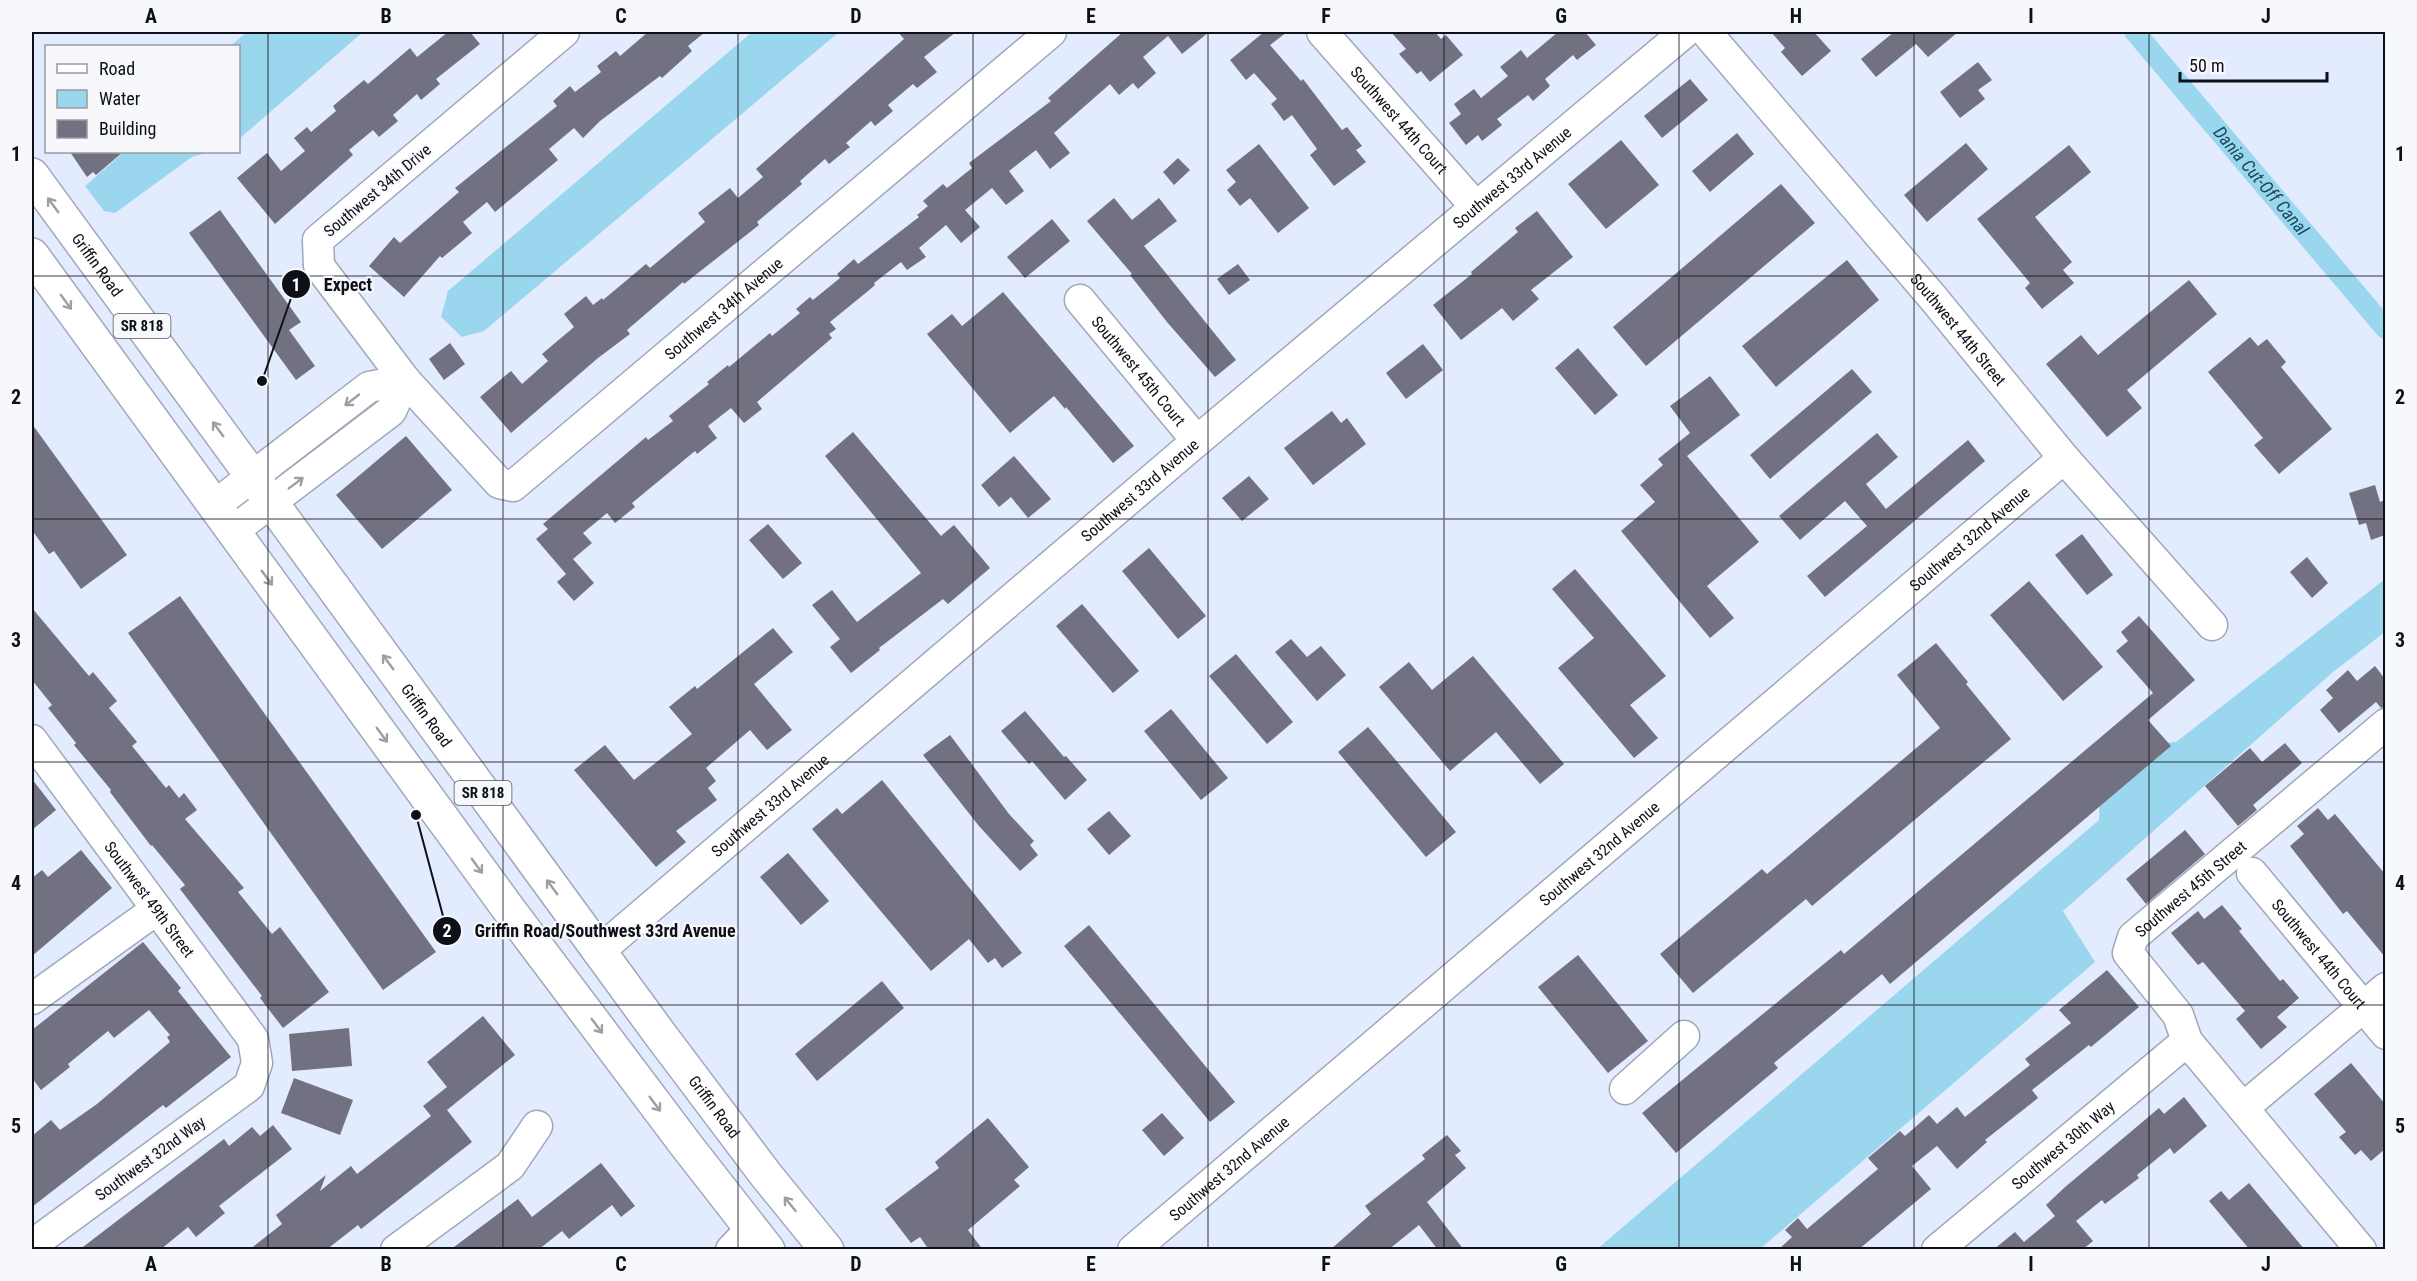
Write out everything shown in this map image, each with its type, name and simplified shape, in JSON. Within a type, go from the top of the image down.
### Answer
[{"type":"main road","name":"Griffin Road","points":[[32,175],[598,952],[766,1174],[827,1250]]},
{"type":"main road","name":"SR 818","points":[[32,255],[574,996],[750,1243]]},
{"type":"main road","points":[[507,907],[558,945],[574,952],[598,952]]},
{"type":"main road","points":[[574,996],[594,992],[610,997],[658,1033]]},
{"type":"street","name":"Southwest 34th Drive","points":[[405,380],[319,266],[318,240],[564,32]]},
{"type":"street","name":"Southwest 34th Avenue","points":[[405,380],[499,483],[513,486],[1051,32]]},
{"type":"street","name":"Southwest 44th Court","points":[[1322,32],[1476,207]]},
{"type":"street","name":"Southwest 33rd Avenue","points":[[598,952],[1197,441],[1685,32]]},
{"type":"street","name":"Southwest 44th Street","points":[[1706,32],[1934,299],[2064,458],[2212,625]]},
{"type":"street","name":"Southwest 45th Court","points":[[1080,300],[1197,441]]},
{"type":"street","points":[[224,518],[261,490],[369,387],[405,380]]},
{"type":"street","name":"Southwest 32nd Avenue","points":[[1140,1247],[2064,458]]},
{"type":"street","name":"Southwest 45th Street","points":[[2361,1250],[2187,1041],[2178,1015],[2128,954],[2133,937],[2385,724]]},
{"type":"street","name":"Southwest 49th Street","points":[[32,740],[253,1039],[257,1063]]},
{"type":"street","name":"Southwest 44th Court","points":[[2252,873],[2374,998],[2385,1034]]},
{"type":"street","points":[[32,999],[157,909]]},
{"type":"street","points":[[2243,1108],[2374,998]]},
{"type":"street","points":[[1625,1089],[1684,1036]]},
{"type":"street","name":"Southwest 30th Way","points":[[1937,1250],[2187,1041]]},
{"type":"street","name":"Southwest 32nd Way","points":[[32,1245],[249,1086],[257,1063]]},
{"type":"street","points":[[396,1250],[510,1166],[537,1126]]},
{"type":"water","points":[[247,32],[363,32],[240,138],[240,45],[231,45]]},
{"type":"water","points":[[752,32],[839,32],[484,331],[462,337],[441,317],[448,291]]},
{"type":"water","points":[[123,153],[206,153],[192,157],[115,213],[104,211],[85,186]]},
{"type":"water","points":[[2385,579],[2385,632],[2333,672],[2063,911],[2095,962],[1760,1249],[1596,1250],[2099,820],[2100,791],[2155,744],[2176,742]]},
{"type":"building","points":[[448,32],[470,32],[480,44],[436,79],[440,84],[421,100],[417,94],[393,115],[398,121],[379,137],[373,130],[349,150],[353,155],[275,224],[237,178],[267,153],[281,171],[305,151],[294,138],[307,127],[311,132],[336,111],[333,106],[364,80],[368,84],[410,48],[417,57]]},
{"type":"building","points":[[648,32],[705,32],[688,46],[692,51],[662,78],[660,76],[600,121],[583,138],[574,128],[549,149],[558,160],[495,212],[487,202],[463,222],[472,233],[442,258],[440,256],[404,297],[369,266],[394,237],[400,243],[459,192],[455,188],[557,106],[553,101],[570,86],[575,92],[601,72],[597,66],[616,51],[620,56]]},
{"type":"building","points":[[898,32],[956,32],[924,57],[937,72],[917,88],[913,84],[888,105],[893,111],[875,126],[871,121],[846,143],[850,147],[829,164],[825,159],[800,181],[802,184],[757,222],[759,225],[684,284],[683,282],[627,330],[630,334],[598,358],[511,433],[480,397],[511,371],[522,384],[548,361],[542,354],[574,327],[564,314],[586,296],[593,305],[602,298],[603,300],[646,264],[650,268],[705,222],[698,213],[730,188],[738,198],[763,177],[756,169],[904,39]]},
{"type":"building","points":[[1123,32],[1209,32],[1182,54],[1168,36],[1143,57],[1156,73],[1138,89],[1133,83],[1119,95],[1110,84],[1054,133],[1070,153],[1050,169],[1036,150],[1009,171],[1024,191],[1006,205],[992,188],[965,210],[980,227],[961,243],[946,225],[919,248],[926,257],[907,270],[901,262],[830,322],[836,329],[829,334],[832,338],[757,402],[762,409],[744,423],[731,408],[708,426],[717,438],[697,454],[695,451],[632,503],[635,507],[615,523],[607,513],[583,533],[592,543],[573,559],[594,583],[574,601],[557,582],[566,574],[536,539],[548,529],[543,524],[646,437],[648,440],[673,421],[669,416],[709,384],[707,382],[770,333],[772,336],[800,313],[796,309],[810,297],[813,300],[840,278],[837,274],[854,259],[858,264],[919,217],[917,215],[928,206],[923,201],[943,184],[947,188],[972,168],[969,163],[1051,101],[1048,98]]},
{"type":"building","points":[[1264,32],[1287,32],[1270,45],[1301,81],[1303,79],[1342,130],[1347,127],[1362,146],[1356,150],[1366,162],[1334,186],[1310,155],[1317,149],[1292,115],[1284,121],[1271,104],[1277,99],[1254,73],[1246,80],[1230,60]]},
{"type":"building","points":[[1391,32],[1435,32],[1441,39],[1446,35],[1463,55],[1430,82],[1421,71],[1417,74],[1399,54],[1406,49]]},
{"type":"building","points":[[1558,32],[1585,32],[1596,45],[1577,60],[1573,55],[1545,79],[1550,86],[1533,101],[1528,95],[1497,119],[1502,125],[1482,141],[1478,135],[1466,145],[1449,123],[1461,114],[1454,104],[1474,89],[1481,98],[1508,76],[1500,67],[1521,50],[1527,58]]},
{"type":"building","points":[[1771,32],[1814,32],[1831,51],[1802,76],[1781,52],[1785,48]]},
{"type":"building","points":[[1894,32],[1958,32],[1928,57],[1916,44],[1876,77],[1861,59]]},
{"type":"building","points":[[1978,62],[1992,80],[1978,90],[1985,99],[1960,118],[1940,92]]},
{"type":"building","points":[[1690,79],[1708,100],[1662,138],[1644,116]]},
{"type":"building","points":[[1737,133],[1754,154],[1710,192],[1692,171]]},
{"type":"building","points":[[1621,140],[1659,185],[1606,229],[1568,184]]},
{"type":"building","points":[[1966,143],[1988,169],[1927,222],[1904,195]]},
{"type":"building","points":[[1259,144],[1309,208],[1278,233],[1250,198],[1240,206],[1227,190],[1236,182],[1226,170]]},
{"type":"building","points":[[2069,145],[2091,172],[2035,217],[2072,262],[2063,270],[2074,283],[2042,309],[2025,288],[2030,283],[1977,219]]},
{"type":"building","points":[[71,153],[122,153],[96,175],[93,172],[87,177]]},
{"type":"building","points":[[1178,158],[1190,170],[1174,185],[1163,172]]},
{"type":"building","points":[[1781,184],[1815,223],[1646,366],[1613,327]]},
{"type":"building","points":[[1114,198],[1132,220],[1159,198],[1177,221],[1144,246],[1236,360],[1215,377],[1167,322],[1130,275],[1132,274],[1087,221]]},
{"type":"building","points":[[220,210],[301,322],[289,330],[315,366],[296,380],[189,233]]},
{"type":"building","points":[[1537,211],[1573,257],[1531,290],[1539,299],[1513,321],[1502,308],[1461,340],[1433,305],[1472,274],[1471,272],[1518,232],[1515,228]]},
{"type":"building","points":[[1052,219],[1070,241],[1025,278],[1007,257]]},
{"type":"building","points":[[1847,260],[1879,300],[1776,387],[1742,346]]},
{"type":"building","points":[[1238,264],[1250,280],[1229,295],[1217,279]]},
{"type":"building","points":[[2189,280],[2217,314],[2127,390],[2142,408],[2107,437],[2046,364],[2081,335],[2098,355]]},
{"type":"building","points":[[1003,292],[1134,446],[1113,463],[1054,396],[1010,433],[927,334],[952,314],[962,326]]},
{"type":"building","points":[[2250,337],[2258,346],[2267,339],[2286,362],[2281,367],[2332,429],[2279,474],[2254,445],[2263,438],[2208,372]]},
{"type":"building","points":[[450,343],[465,364],[444,380],[429,359]]},
{"type":"building","points":[[1423,344],[1443,370],[1406,399],[1386,373]]},
{"type":"building","points":[[1578,348],[1618,395],[1595,415],[1555,368]]},
{"type":"building","points":[[1852,369],[1872,392],[1770,479],[1750,455]]},
{"type":"building","points":[[1710,376],[1740,415],[1687,456],[1759,542],[1707,586],[1734,618],[1710,638],[1621,531],[1655,502],[1640,485],[1663,465],[1658,459],[1690,433],[1670,406]]},
{"type":"building","points":[[1332,411],[1341,423],[1347,418],[1366,444],[1313,485],[1284,448]]},
{"type":"building","points":[[32,424],[127,555],[81,589],[54,551],[49,554],[32,530]]},
{"type":"building","points":[[853,432],[941,536],[954,525],[990,568],[948,604],[943,599],[879,648],[880,650],[851,673],[830,647],[840,639],[812,605],[832,590],[857,622],[921,573],[825,456]]},
{"type":"building","points":[[1877,433],[1898,457],[1866,484],[1886,509],[1968,440],[1985,461],[1825,597],[1807,576],[1867,526],[1845,501],[1800,540],[1779,516]]},
{"type":"building","points":[[406,436],[452,490],[382,549],[336,495]]},
{"type":"building","points":[[1014,456],[1051,499],[1028,518],[1011,497],[999,507],[981,485]]},
{"type":"building","points":[[1249,476],[1269,499],[1242,521],[1222,498]]},
{"type":"building","points":[[2375,485],[2380,502],[2385,500],[2385,535],[2371,540],[2366,523],[2359,525],[2349,493]]},
{"type":"building","points":[[768,524],[802,563],[783,579],[749,540]]},
{"type":"building","points":[[2082,534],[2113,575],[2087,595],[2055,555]]},
{"type":"building","points":[[1149,548],[1206,616],[1178,639],[1122,571]]},
{"type":"building","points":[[2307,557],[2328,583],[2312,598],[2290,572]]},
{"type":"building","points":[[1575,569],[1666,676],[1630,705],[1658,738],[1634,758],[1558,668],[1594,638],[1552,589]]},
{"type":"building","points":[[2029,581],[2103,667],[2063,701],[1990,615]]},
{"type":"building","points":[[180,596],[436,952],[383,990],[128,633]]},
{"type":"building","points":[[1082,604],[1139,671],[1113,693],[1056,626]]},
{"type":"building","points":[[32,608],[89,676],[93,672],[117,701],[109,708],[137,742],[132,746],[166,788],[169,785],[179,798],[184,793],[197,810],[185,819],[244,888],[238,892],[272,934],[280,927],[329,992],[283,1028],[260,998],[262,996],[180,889],[185,885],[151,846],[48,708],[52,705],[32,680]]},
{"type":"building","points":[[2139,616],[2195,680],[2148,720],[2171,746],[1890,984],[1882,974],[1774,1063],[1778,1068],[1676,1153],[1642,1113],[1841,950],[1844,954],[2153,693],[2116,651],[2128,641],[2121,632]]},
{"type":"building","points":[[773,628],[793,652],[754,684],[792,730],[767,750],[750,730],[706,768],[716,781],[708,788],[717,800],[676,831],[686,842],[656,867],[574,770],[605,745],[634,780],[692,734],[669,707],[695,686],[697,689]]},
{"type":"building","points":[[1291,639],[1307,657],[1321,646],[1346,675],[1317,701],[1275,652]]},
{"type":"building","points":[[1936,643],[2011,739],[1812,906],[1806,899],[1693,993],[1660,954],[1762,869],[1767,874],[1940,728],[1897,675]]},
{"type":"building","points":[[1236,654],[1293,722],[1267,744],[1209,676]]},
{"type":"building","points":[[1473,656],[1564,764],[1540,784],[1496,732],[1450,771],[1379,687],[1409,662],[1432,690]]},
{"type":"building","points":[[2375,666],[2385,679],[2385,707],[2381,708],[2376,702],[2339,733],[2320,710],[2333,698],[2326,690],[2348,670],[2357,681]]},
{"type":"building","points":[[1171,709],[1228,778],[1201,800],[1144,731]]},
{"type":"building","points":[[1025,711],[1087,780],[1065,800],[1032,761],[1029,764],[1001,731]]},
{"type":"building","points":[[1368,727],[1456,832],[1426,857],[1338,752]]},
{"type":"building","points":[[950,735],[1009,814],[1034,841],[1030,845],[1038,855],[1020,871],[979,826],[923,755]]},
{"type":"building","points":[[2285,743],[2302,763],[2253,805],[2257,810],[2238,826],[2205,786],[2250,748],[2262,762]]},
{"type":"building","points":[[32,779],[56,810],[32,830]]},
{"type":"building","points":[[882,780],[1022,953],[1002,968],[995,958],[988,963],[969,939],[931,971],[812,829],[837,808],[842,814]]},
{"type":"building","points":[[2318,808],[2328,820],[2335,814],[2385,874],[2385,957],[2347,911],[2343,914],[2290,846],[2304,834],[2297,826]]},
{"type":"building","points":[[1109,811],[1131,836],[1109,855],[1087,829]]},
{"type":"building","points":[[2185,830],[2205,854],[2146,904],[2126,879]]},
{"type":"building","points":[[81,850],[112,888],[32,956],[32,878],[42,870],[48,877]]},
{"type":"building","points":[[788,853],[829,901],[801,925],[760,877]]},
{"type":"building","points":[[2222,905],[2242,929],[2239,931],[2280,981],[2283,979],[2299,998],[2277,1017],[2287,1027],[2261,1049],[2236,1019],[2245,1011],[2203,962],[2198,965],[2171,933],[2198,911],[2204,919]]},
{"type":"building","points":[[1089,925],[1235,1102],[1210,1122],[1064,946]]},
{"type":"building","points":[[143,942],[181,988],[178,991],[231,1057],[166,1108],[163,1105],[32,1207],[32,1136],[51,1120],[60,1130],[97,1104],[170,1042],[167,1037],[170,1035],[149,1010],[114,1038],[108,1031],[68,1064],[70,1067],[41,1090],[32,1078],[32,1030]]},
{"type":"building","points":[[1578,955],[1648,1041],[1608,1073],[1538,987]]},
{"type":"building","points":[[2107,970],[2139,1007],[2091,1047],[2089,1045],[2032,1090],[2038,1098],[1985,1140],[1987,1142],[1957,1169],[1937,1146],[1912,1166],[1931,1189],[1858,1250],[1778,1250],[1792,1237],[1785,1230],[1798,1218],[1807,1229],[1878,1169],[1868,1158],[1900,1131],[1905,1136],[1929,1115],[1937,1124],[1957,1107],[1965,1117],[2030,1065],[2025,1059],[2071,1023],[2059,1010]]},
{"type":"building","points":[[882,981],[904,1008],[817,1081],[795,1054]]},
{"type":"building","points":[[483,1016],[515,1055],[447,1110],[472,1142],[361,1229],[358,1225],[326,1250],[249,1250],[282,1224],[276,1215],[326,1175],[320,1191],[351,1166],[357,1174],[431,1116],[423,1106],[447,1087],[427,1062]]},
{"type":"building","points":[[349,1028],[352,1066],[292,1071],[289,1034]]},
{"type":"building","points":[[2351,1063],[2385,1104],[2385,1149],[2371,1161],[2361,1150],[2355,1155],[2339,1137],[2346,1132],[2314,1094]]},
{"type":"building","points":[[294,1078],[353,1100],[340,1135],[281,1113]]},
{"type":"building","points":[[2184,1097],[2207,1126],[2174,1154],[2170,1148],[2137,1175],[2139,1178],[2105,1204],[2102,1200],[2076,1221],[2093,1241],[2082,1250],[1993,1250],[2015,1232],[2024,1242],[2055,1216],[2046,1205],[2064,1188],[2159,1108],[2164,1114]]},
{"type":"building","points":[[1162,1113],[1184,1138],[1164,1156],[1142,1130]]},
{"type":"building","points":[[988,1118],[1029,1167],[1014,1180],[1020,1186],[968,1230],[983,1250],[929,1250],[920,1237],[911,1243],[885,1209],[939,1168],[935,1162]]},
{"type":"building","points":[[273,1125],[292,1149],[219,1206],[225,1213],[196,1237],[188,1227],[160,1250],[79,1250],[224,1139],[229,1146],[252,1127],[260,1136]]},
{"type":"building","points":[[1447,1135],[1461,1151],[1455,1155],[1466,1168],[1427,1202],[1464,1250],[1438,1250],[1419,1225],[1388,1250],[1330,1250],[1371,1214],[1365,1206],[1425,1159],[1422,1155]]},
{"type":"building","points":[[601,1163],[635,1206],[621,1217],[612,1205],[569,1239],[562,1231],[538,1250],[450,1250],[518,1199],[532,1217]]},
{"type":"building","points":[[2249,1183],[2305,1250],[2250,1250],[2209,1201],[2221,1191],[2229,1200]]},
{"type":"waterway","name":"Dania Cut-Off Canal","points":[[2135,32],[2386,329]]},
{"type":"place","name":"Expect","points":[[262,381]]},
{"type":"place","name":"Griffin Road/Southwest 33rd Avenue","points":[[416,815]]}]
